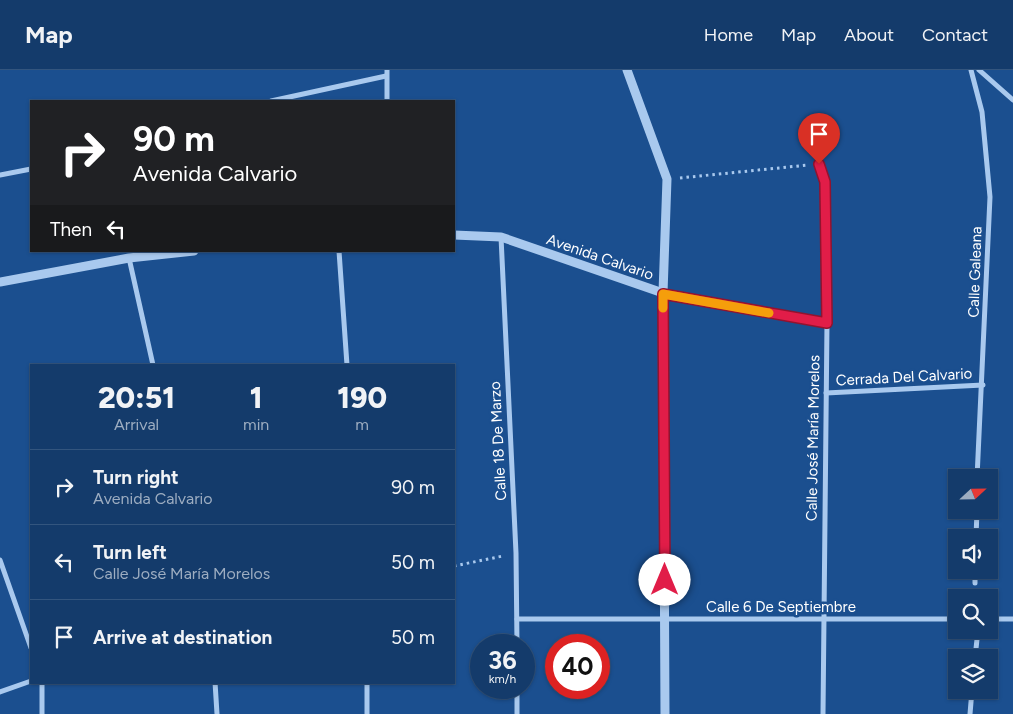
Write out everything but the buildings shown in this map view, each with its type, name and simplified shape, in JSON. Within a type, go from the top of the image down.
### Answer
[{"type":"street","points":[[627,70],[667,179],[663,294],[665,714]]},
{"type":"street","name":"Calle Galeana","points":[[971,70],[982,112],[990,198],[978,469]]},
{"type":"street","points":[[979,70],[1013,100]]},
{"type":"street","points":[[275,100],[387,73],[387,100]]},
{"type":"street","name":"Calle José María Morelos","points":[[819,164],[825,182],[827,323],[823,714]]},
{"type":"street","points":[[0,175],[30,169]]},
{"type":"street","name":"Avenida Calvario","points":[[455,235],[501,237],[663,294],[827,323]]},
{"type":"street","name":"Calle 18 De Marzo","points":[[501,237],[516,554],[517,634]]},
{"type":"street","points":[[0,282],[129,258],[185,252]]},
{"type":"street","points":[[339,252],[348,364]]},
{"type":"street","points":[[129,258],[154,364]]},
{"type":"street","name":"Cerrada Del Calvario","points":[[826,393],[983,385]]},
{"type":"street","points":[[0,560],[30,645]]},
{"type":"street","name":"Calle 6 De Septiembre","points":[[516,619],[948,619]]},
{"type":"street","points":[[998,619],[1013,619]]},
{"type":"street","points":[[0,692],[30,681]]},
{"type":"street","points":[[42,684],[42,714]]},
{"type":"street","points":[[215,684],[217,714]]},
{"type":"street","points":[[366,684],[367,714]]},
{"type":"street","points":[[517,699],[517,714]]},
{"type":"street","points":[[970,714],[971,699]]},
{"type":"path","points":[[667,179],[819,164]]},
{"type":"path","points":[[455,566],[516,554]]},
{"type":"slow traffic","points":[[663,308],[663,294],[769,313]]},
{"type":"route","points":[[665,580],[663,294],[827,323],[825,182],[819,164]]}]
